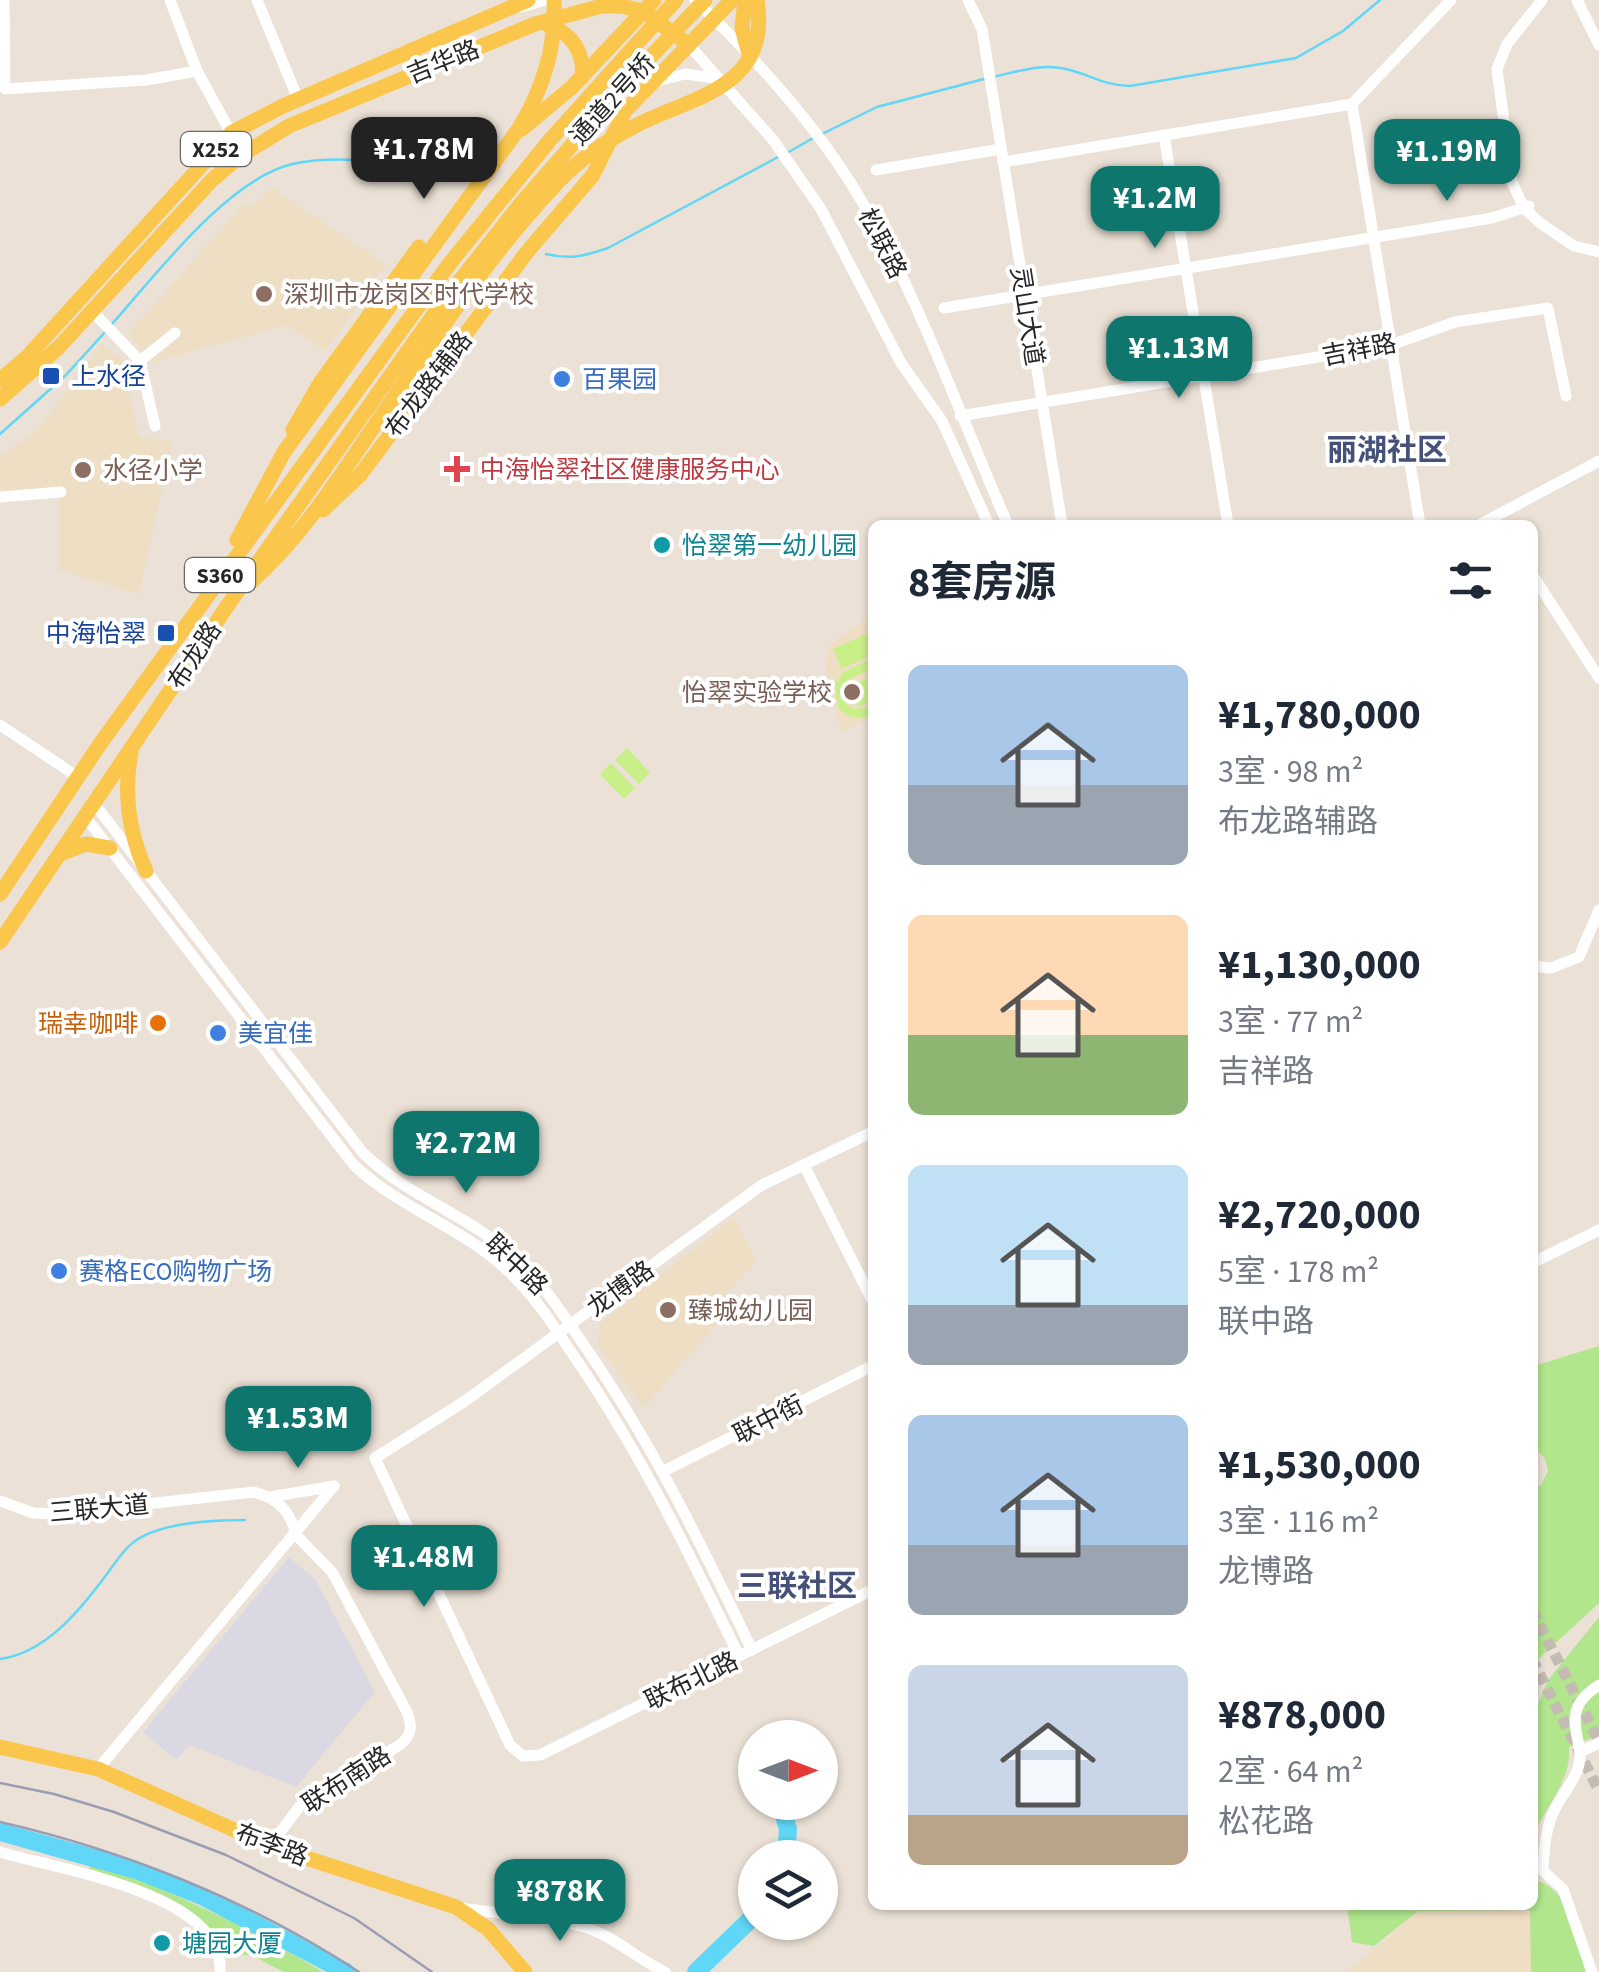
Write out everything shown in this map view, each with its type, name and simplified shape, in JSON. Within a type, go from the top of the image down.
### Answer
[{"type":"main road","name":"吉华路","points":[[0,380],[27,357],[232,133],[298,99],[528,0]]},
{"type":"main road","points":[[284,452],[503,152],[536,99],[551,53],[554,0]]},
{"type":"main road","name":"通道2号桥","points":[[457,268],[509,189],[676,0]]},
{"type":"main road","name":"通道2号桥","points":[[457,268],[705,0]]},
{"type":"main road","name":"布龙路辅路","points":[[301,530],[368,465],[527,252],[593,175],[620,117],[732,0]]},
{"type":"main road","points":[[746,0],[742,28],[754,62]]},
{"type":"main road","points":[[230,602],[272,564],[301,530],[458,307],[529,215],[574,167],[633,126],[703,99],[734,76],[757,33],[757,0]]},
{"type":"main road","name":"吉华路","points":[[0,399],[59,347],[202,189],[256,145],[307,118],[534,24],[602,6],[648,6]]},
{"type":"main road","points":[[222,573],[320,383],[498,145],[536,120],[648,6],[689,45]]},
{"type":"main road","points":[[534,24],[554,26],[569,36],[581,56],[582,77]]},
{"type":"main road","name":"布龙路","points":[[0,894],[222,573],[457,268]]},
{"type":"main road","name":"布龙路","points":[[0,942],[457,268]]},
{"type":"main road","points":[[132,749],[128,812],[134,842],[146,871]]},
{"type":"main road","points":[[57,856],[78,846],[110,848]]},
{"type":"main road","name":"布李路","points":[[0,1747],[98,1770],[270,1846],[456,1908],[488,1929],[525,1972]]},
{"type":"street","points":[[4,0],[5,89],[146,80],[197,71]]},
{"type":"street","points":[[170,0],[197,71],[232,133]]},
{"type":"street","points":[[257,0],[298,99]]},
{"type":"street","points":[[501,14],[546,0]]},
{"type":"street","name":"松联路","points":[[695,0],[806,120],[865,206],[892,258],[1006,520]]},
{"type":"street","name":"灵山大道","points":[[968,0],[982,29],[1061,520]]},
{"type":"street","points":[[876,170],[1164,135],[1352,104],[1450,0]]},
{"type":"street","points":[[1542,0],[1504,50],[1496,76],[1512,182],[1527,207],[1574,246],[1599,252]]},
{"type":"street","points":[[1577,0],[1599,45]]},
{"type":"street","name":"松联路","points":[[689,45],[773,140],[801,178],[837,237],[901,362],[942,421],[988,520]]},
{"type":"street","points":[[653,82],[685,74],[719,78]]},
{"type":"street","points":[[1352,104],[1419,520]]},
{"type":"street","points":[[1164,135],[1227,520]]},
{"type":"street","points":[[944,308],[1492,218],[1527,207]]},
{"type":"street","name":"吉祥路","points":[[960,416],[1391,345],[1455,322],[1548,308],[1566,396]]},
{"type":"street","points":[[91,310],[140,361],[155,426]]},
{"type":"street","points":[[140,361],[175,332]]},
{"type":"street","points":[[1489,520],[1599,461]]},
{"type":"street","points":[[0,497],[60,492]]},
{"type":"street","points":[[1538,583],[1599,678]]},
{"type":"street","points":[[0,724],[78,777]]},
{"type":"street","name":"联中路","points":[[89,808],[110,848],[353,1164],[391,1195],[492,1256],[523,1286],[614,1416],[656,1486],[739,1656]]},
{"type":"street","name":"联中路","points":[[89,808],[146,871],[364,1154],[399,1183],[466,1219],[502,1245],[534,1276],[664,1471],[752,1650]]},
{"type":"street","points":[[1538,967],[1551,968],[1579,958],[1599,910]]},
{"type":"street","name":"龙博路","points":[[510,1745],[375,1458],[439,1419],[762,1185],[868,1134]]},
{"type":"street","points":[[804,1164],[868,1292]]},
{"type":"street","points":[[1538,1260],[1599,1230]]},
{"type":"street","name":"联中街","points":[[664,1471],[868,1368]]},
{"type":"street","points":[[98,1770],[334,1486],[270,1497]]},
{"type":"street","name":"三联大道","points":[[0,1501],[33,1513],[57,1514],[246,1492],[270,1497]]},
{"type":"street","points":[[270,1497],[288,1513],[296,1535]]},
{"type":"street","name":"联布南路","points":[[270,1846],[299,1807],[408,1738],[412,1728],[332,1572],[296,1535]]},
{"type":"street","name":"联布北路","points":[[510,1745],[523,1756],[540,1756],[868,1592]]},
{"type":"street","points":[[1592,1972],[1563,1888],[1538,1873],[1554,1812],[1578,1768],[1582,1751],[1574,1733],[1576,1714],[1590,1690],[1599,1685]]},
{"type":"street","points":[[1582,1751],[1599,1743]]},
{"type":"street","points":[[0,1852],[152,1896],[201,1928],[217,1950],[220,1972]]},
{"type":"street","points":[[456,1908],[584,1927],[612,1939],[665,1972]]},
{"type":"shaded area","name":"深圳市龙岗区时代学校","points":[[271,187],[386,264],[325,352],[288,325],[152,362],[128,334],[245,203],[253,208]]},
{"type":"shaded area","name":"水径小学","points":[[102,344],[121,358],[139,437],[173,441],[139,594],[59,570],[59,497],[0,503],[0,457],[38,429]]},
{"type":"shaded area","name":"怡翠实验学校","points":[[868,618],[868,720],[841,733],[825,666],[830,644]]},
{"type":"shaded area","name":"臻城幼儿园","points":[[734,1217],[756,1262],[718,1300],[720,1320],[643,1408],[598,1345],[600,1324]]},
{"type":"shaded area","points":[[289,1557],[315,1579],[375,1692],[296,1787],[190,1745],[176,1760],[143,1732]]},
{"type":"shaded area","points":[[1531,1910],[1531,1972],[1348,1972],[1418,1911]]},
{"type":"green space","points":[[868,633],[868,656],[842,669],[833,649]]},
{"type":"green space","points":[[868,660],[868,670],[848,680],[842,693],[853,708],[868,707],[868,716],[854,717],[838,707],[835,685],[842,673]]},
{"type":"green space","points":[[868,678],[868,702],[858,707],[849,687]]},
{"type":"green space","points":[[627,748],[650,773],[639,784],[615,760]]},
{"type":"green space","points":[[611,763],[635,788],[624,799],[600,774]]},
{"type":"green space","points":[[1599,1346],[1599,1603],[1538,1659],[1538,1486],[1548,1471],[1538,1451],[1538,1365]]},
{"type":"green space","points":[[1599,1617],[1599,1735],[1569,1747],[1567,1769],[1538,1825],[1538,1704],[1548,1680]]},
{"type":"green space","points":[[93,1861],[211,1912],[323,1972],[284,1972],[255,1957],[223,1950],[206,1924],[171,1901],[89,1869]]},
{"type":"green space","points":[[1538,1882],[1564,1903],[1586,1972],[1531,1972],[1530,1910],[1538,1910]]},
{"type":"green space","points":[[1348,1910],[1530,1910],[1418,1911],[1374,1946],[1352,1942]]},
{"type":"waterway","points":[[992,77],[1057,67],[1130,86],[1296,58],[1343,31],[1380,0]]},
{"type":"waterway","points":[[822,134],[877,107],[984,79]]},
{"type":"waterway","points":[[787,153],[815,137]]},
{"type":"waterway","points":[[546,254],[577,256],[608,248],[780,156]]},
{"type":"waterway","points":[[111,325],[194,232],[267,173],[292,164],[346,160],[399,165],[442,180]]},
{"type":"waterway","points":[[0,434],[65,376],[106,331]]},
{"type":"waterway","points":[[0,1659],[32,1648],[61,1627],[138,1539],[176,1526],[245,1520]]},
{"type":"waterway","points":[[785,1820],[787,1840]]},
{"type":"waterway","points":[[0,1832],[136,1870],[204,1897],[346,1972]]},
{"type":"waterway","points":[[696,1972],[738,1931]]},
{"type":"tunnel","points":[[1538,1622],[1599,1741]]},
{"type":"tunnel","points":[[1538,1671],[1599,1791]]},
{"type":"railway","points":[[0,1783],[114,1812],[226,1855],[354,1918],[432,1972]]},
{"type":"railway","points":[[0,1822],[94,1848],[186,1881],[275,1923],[359,1972]]},
{"type":"place","name":"深圳市龙岗区时代学校","points":[[264,294]]},
{"type":"place","name":"上水径","points":[[51,376]]},
{"type":"place","name":"百果园","points":[[562,379]]},
{"type":"place","name":"中海怡翠社区健康服务中心","points":[[457,469]]},
{"type":"place","name":"水径小学","points":[[83,470]]},
{"type":"place","name":"怡翠第一幼儿园","points":[[662,545]]},
{"type":"place","name":"中海怡翠","points":[[166,633]]},
{"type":"place","name":"怡翠实验学校","points":[[852,692]]},
{"type":"place","name":"瑞幸咖啡","points":[[158,1023]]},
{"type":"place","name":"美宜佳","points":[[218,1033]]},
{"type":"place","name":"赛格ECO购物广场","points":[[59,1271]]},
{"type":"place","name":"臻城幼儿园","points":[[668,1310]]},
{"type":"place","name":"塘园大厦","points":[[162,1943]]},
{"type":"district","name":"丽湖社区","points":[[1387,450]]},
{"type":"district","name":"三联社区","points":[[797,1586]]}]
